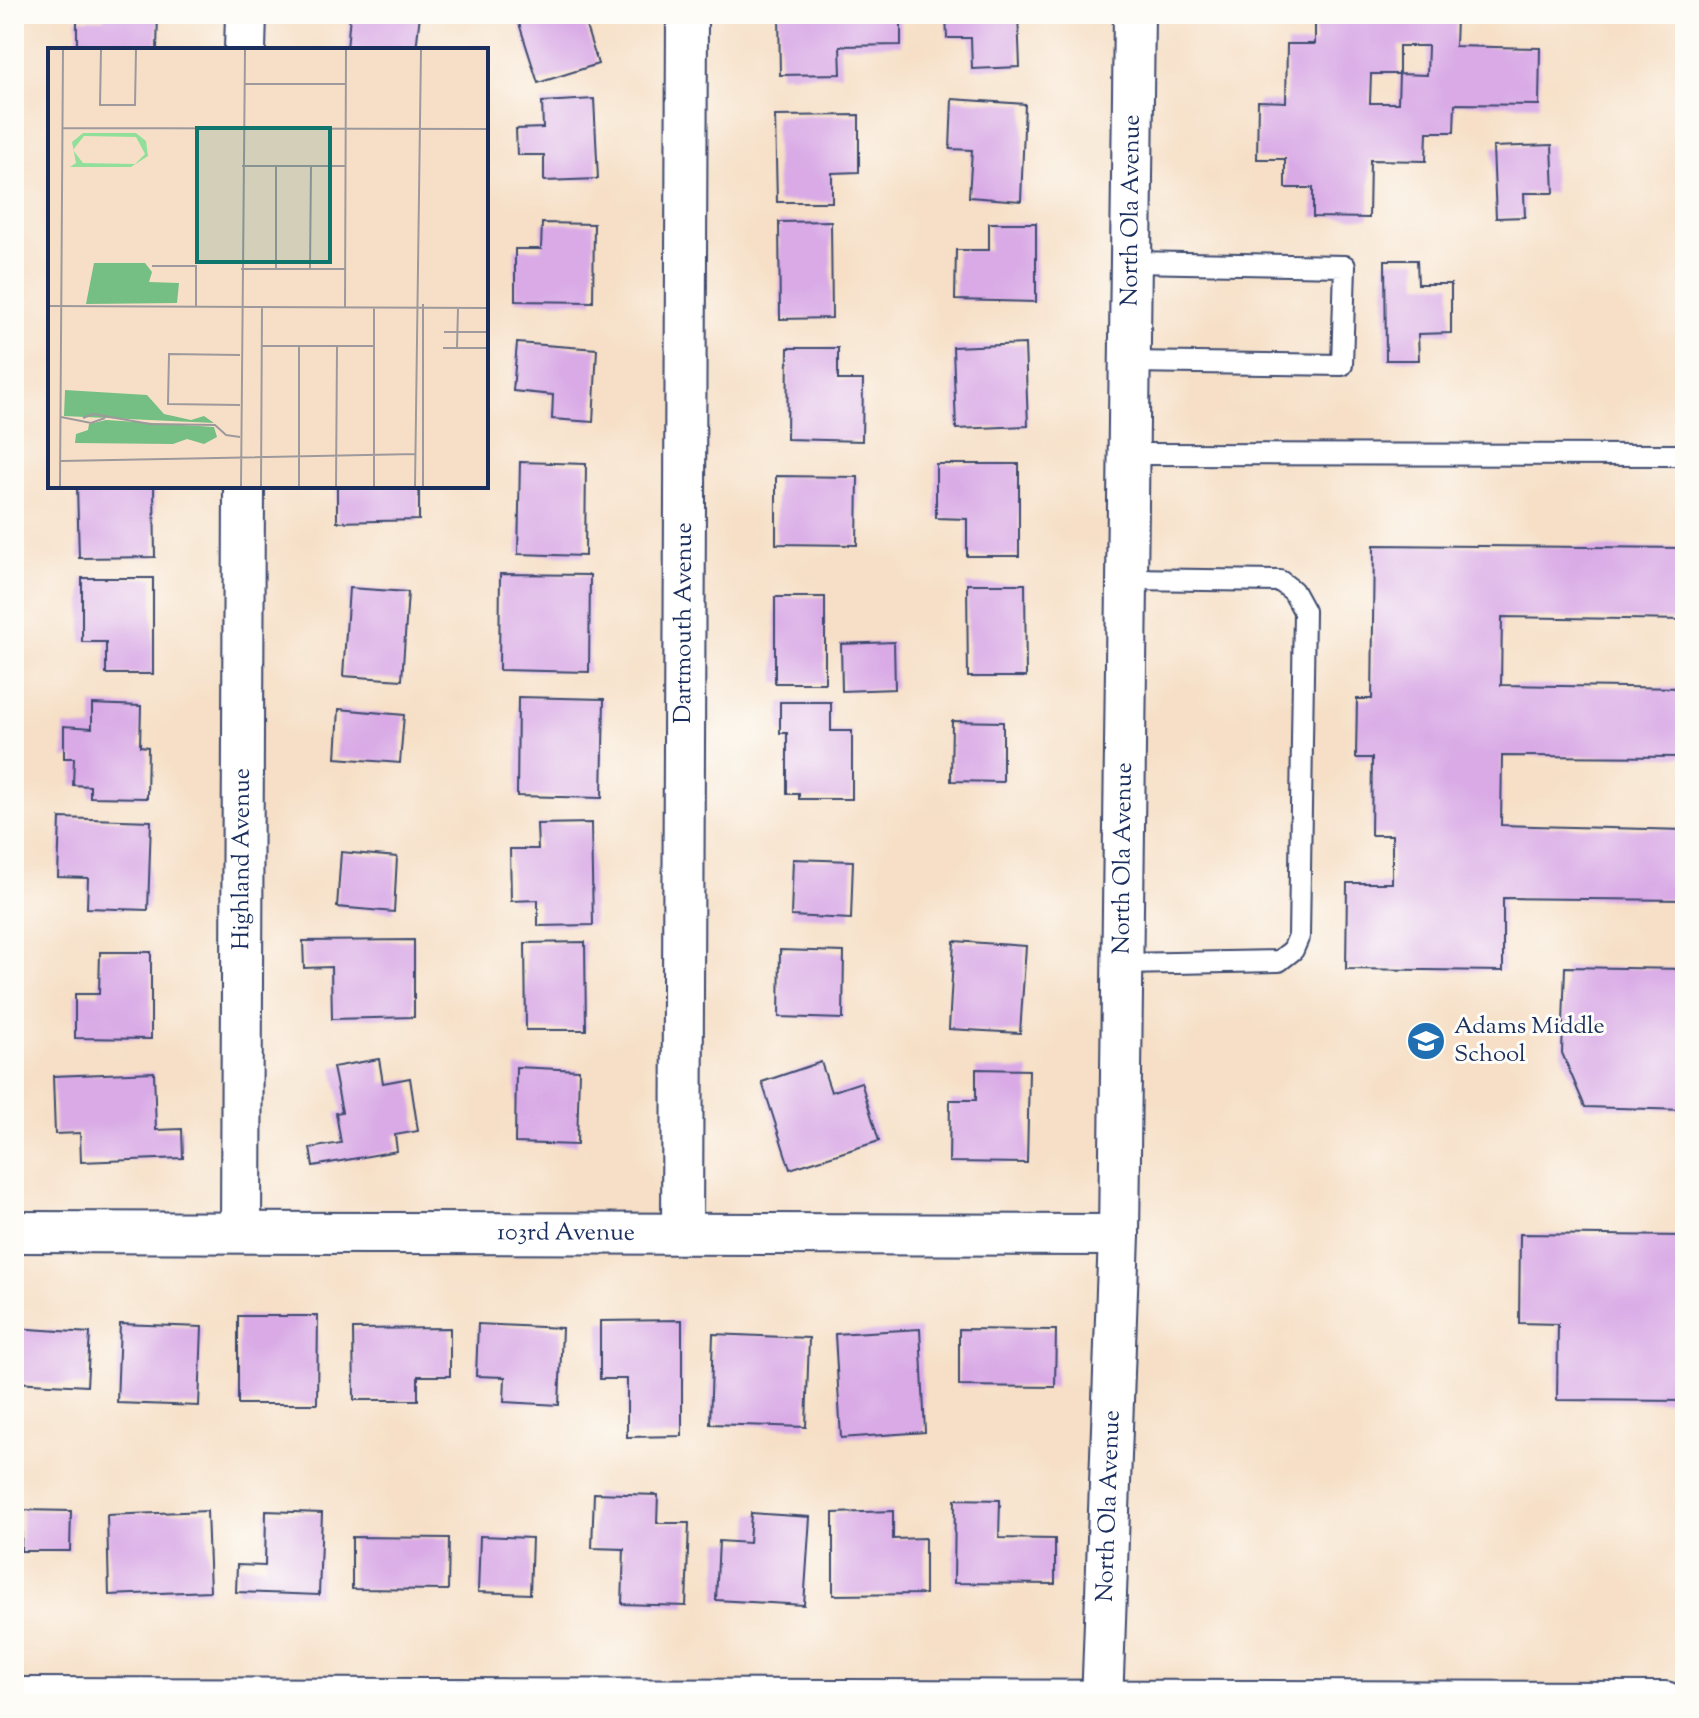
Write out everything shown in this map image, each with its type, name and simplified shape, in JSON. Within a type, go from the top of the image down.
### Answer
[{"type":"street","points":[[245,48],[246,14]]},
{"type":"street","name":"Dartmouth Avenue","points":[[682,1233],[687,14]]},
{"type":"street","name":"North Ola Avenue","points":[[1102,1703],[1119,1235],[1134,14]]},
{"type":"street","name":"Highland Avenue","points":[[241,1231],[244,488]]},
{"type":"street","name":"103rd Avenue","points":[[14,1232],[1119,1235]]},
{"type":"street","points":[[14,1700],[1665,1704]]},
{"type":"lane","points":[[1130,362],[1342,365],[1345,266],[1131,262]]},
{"type":"lane","points":[[1129,454],[1685,455]]},
{"type":"lane","points":[[1122,964],[1279,961],[1293,950],[1299,936],[1304,611],[1293,591],[1280,581],[1127,579]]},
{"type":"building","points":[[104,14],[158,14],[157,48],[77,48],[77,19],[104,19]]},
{"type":"building","points":[[350,14],[420,14],[416,48],[347,48]]},
{"type":"building","points":[[516,14],[582,14],[598,64],[538,83]]},
{"type":"building","points":[[779,14],[901,14],[901,45],[840,46],[841,74],[780,75]]},
{"type":"building","points":[[946,14],[1018,14],[1020,67],[972,69],[971,38],[947,38]]},
{"type":"building","points":[[1315,14],[1400,14],[1399,17],[1456,18],[1455,46],[1540,48],[1539,105],[1455,104],[1454,132],[1427,132],[1426,161],[1370,160],[1369,218],[1313,217],[1313,188],[1285,188],[1285,159],[1257,159],[1258,101],[1286,102],[1287,44],[1315,44]],"holes":[[[1399,46],[1428,46],[1427,75],[1399,74]],[[1371,74],[1399,74],[1398,103],[1370,103]]]},
{"type":"building","points":[[594,99],[598,179],[544,181],[544,155],[517,155],[516,129],[543,128],[542,102]]},
{"type":"building","points":[[952,99],[1025,104],[1021,201],[969,197],[972,150],[950,149]]},
{"type":"building","points":[[859,115],[859,172],[832,173],[832,202],[777,202],[775,116]]},
{"type":"building","points":[[1552,145],[1554,193],[1524,193],[1525,217],[1496,218],[1493,147]]},
{"type":"building","points":[[831,221],[832,318],[780,319],[779,222]]},
{"type":"building","points":[[542,223],[594,224],[593,302],[515,301],[515,249],[541,249]]},
{"type":"building","points":[[989,223],[1036,223],[1036,302],[955,300],[956,250],[989,250]]},
{"type":"building","points":[[1385,260],[1417,260],[1418,284],[1451,284],[1451,333],[1418,334],[1419,360],[1386,360]]},
{"type":"building","points":[[517,343],[597,349],[593,422],[552,419],[553,395],[513,391]]},
{"type":"building","points":[[1025,344],[1028,426],[956,429],[953,347]]},
{"type":"building","points":[[788,348],[838,348],[838,380],[863,380],[862,441],[787,439]]},
{"type":"building","points":[[520,462],[586,464],[585,556],[518,554]]},
{"type":"building","points":[[936,464],[1019,464],[1019,556],[967,556],[967,519],[936,518]]},
{"type":"building","points":[[776,476],[858,477],[857,545],[776,544]]},
{"type":"building","points":[[77,488],[154,488],[155,557],[79,558]]},
{"type":"building","points":[[337,488],[419,488],[419,520],[337,522]]},
{"type":"building","points":[[1374,545],[1685,548],[1685,620],[1502,617],[1501,685],[1685,688],[1685,757],[1502,756],[1501,825],[1685,830],[1685,900],[1503,898],[1503,971],[1346,969],[1347,883],[1392,883],[1392,835],[1371,835],[1372,758],[1356,758],[1357,699],[1372,699]]},
{"type":"building","points":[[500,574],[590,575],[589,672],[499,670]]},
{"type":"building","points":[[82,578],[153,578],[153,674],[106,674],[106,642],[82,642]]},
{"type":"building","points":[[967,584],[1025,584],[1026,677],[968,677]]},
{"type":"building","points":[[349,588],[408,592],[402,680],[343,676]]},
{"type":"building","points":[[775,597],[825,597],[825,683],[775,683]]},
{"type":"building","points":[[894,642],[895,689],[842,691],[841,644]]},
{"type":"building","points":[[518,697],[604,699],[602,798],[517,796]]},
{"type":"building","points":[[780,702],[831,702],[831,731],[852,731],[852,799],[799,799],[799,794],[787,794],[787,733],[780,733]]},
{"type":"building","points":[[92,704],[141,706],[140,746],[148,747],[147,798],[90,797],[90,786],[73,785],[74,758],[64,758],[64,726],[92,728]]},
{"type":"building","points":[[339,709],[404,715],[400,763],[336,758]]},
{"type":"building","points":[[952,721],[1003,722],[1003,782],[951,781]]},
{"type":"building","points":[[60,818],[151,821],[148,910],[87,908],[88,878],[58,877]]},
{"type":"building","points":[[591,823],[593,925],[538,926],[538,900],[511,901],[510,849],[538,849],[537,824]]},
{"type":"building","points":[[341,852],[397,857],[394,912],[337,907]]},
{"type":"building","points":[[793,859],[853,861],[851,919],[791,916]]},
{"type":"building","points":[[414,940],[414,1017],[332,1019],[331,967],[304,968],[303,941]]},
{"type":"building","points":[[954,941],[1026,946],[1020,1033],[949,1029]]},
{"type":"building","points":[[585,942],[586,1030],[526,1030],[525,943]]},
{"type":"building","points":[[780,950],[844,952],[843,1019],[779,1017]]},
{"type":"building","points":[[100,952],[151,952],[151,1039],[75,1038],[75,994],[99,994]]},
{"type":"building","points":[[1565,967],[1685,969],[1685,1110],[1585,1107],[1562,1053]]},
{"type":"building","points":[[379,1059],[383,1083],[410,1078],[418,1131],[395,1135],[397,1151],[313,1166],[310,1148],[341,1143],[336,1113],[342,1112],[333,1067]]},
{"type":"building","points":[[821,1062],[831,1092],[861,1082],[879,1141],[790,1169],[762,1082]]},
{"type":"building","points":[[516,1067],[579,1070],[577,1145],[515,1143]]},
{"type":"building","points":[[976,1069],[1029,1070],[1027,1163],[949,1162],[950,1100],[976,1100]]},
{"type":"building","points":[[154,1072],[156,1130],[182,1129],[183,1158],[81,1162],[80,1133],[55,1134],[53,1076]]},
{"type":"building","points":[[1520,1234],[1685,1236],[1685,1401],[1557,1400],[1558,1324],[1519,1323]]},
{"type":"building","points":[[238,1316],[318,1316],[317,1404],[238,1404]]},
{"type":"building","points":[[682,1320],[682,1436],[627,1437],[627,1379],[600,1379],[600,1321]]},
{"type":"building","points":[[120,1324],[202,1327],[199,1406],[117,1403]]},
{"type":"building","points":[[478,1324],[562,1328],[559,1405],[504,1402],[505,1377],[476,1376]]},
{"type":"building","points":[[14,1328],[90,1333],[87,1386],[14,1382]]},
{"type":"building","points":[[450,1328],[450,1376],[418,1376],[418,1400],[354,1400],[353,1329]]},
{"type":"building","points":[[920,1329],[925,1432],[841,1438],[835,1334]]},
{"type":"building","points":[[959,1329],[1056,1330],[1055,1387],[959,1386]]},
{"type":"building","points":[[713,1334],[809,1338],[806,1427],[710,1424]]},
{"type":"building","points":[[594,1493],[658,1495],[657,1523],[689,1523],[686,1606],[622,1604],[624,1549],[592,1548]]},
{"type":"building","points":[[955,1499],[1000,1500],[999,1538],[1055,1539],[1055,1584],[954,1583]]},
{"type":"building","points":[[22,1510],[71,1511],[70,1551],[21,1551]]},
{"type":"building","points":[[207,1511],[210,1591],[109,1595],[107,1515]]},
{"type":"building","points":[[266,1511],[322,1513],[319,1595],[236,1592],[237,1565],[265,1566]]},
{"type":"building","points":[[893,1511],[893,1539],[925,1538],[925,1594],[833,1595],[833,1513]]},
{"type":"building","points":[[751,1513],[810,1517],[804,1605],[716,1600],[719,1541],[749,1543]]},
{"type":"building","points":[[480,1536],[532,1538],[530,1594],[478,1592]]},
{"type":"building","points":[[352,1537],[449,1538],[448,1590],[352,1589]]},
{"type":"place","name":"Adams Middle School","points":[[1426,1041]]}]
